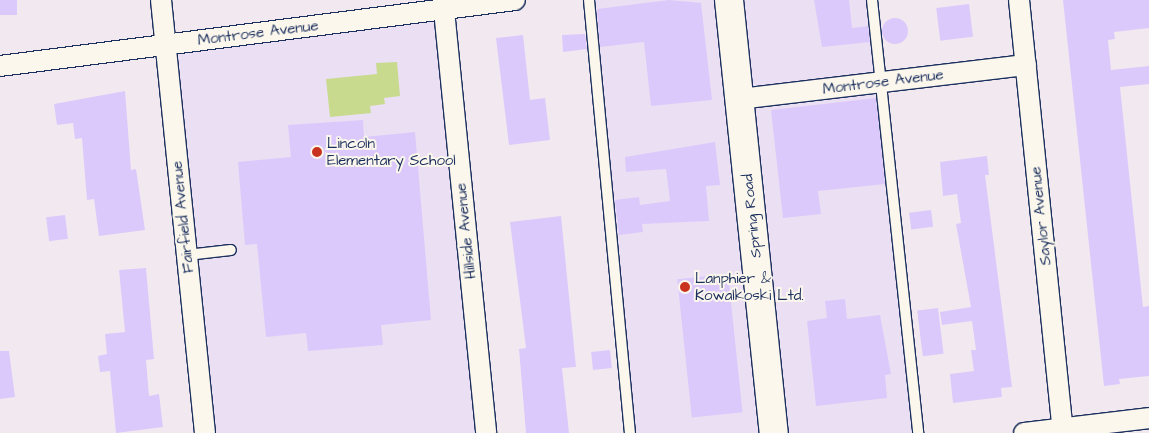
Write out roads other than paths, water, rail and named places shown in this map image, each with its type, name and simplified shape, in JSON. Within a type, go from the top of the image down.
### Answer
[{"type":"street","name":"Fairfield Avenue","points":[[161,0],[205,433]]},
{"type":"street","name":"Montrose Avenue","points":[[0,66],[166,45],[443,4],[515,0]]},
{"type":"street","name":"Spring Road","points":[[729,0],[774,433]]},
{"type":"street","name":"Saylor Avenue","points":[[1019,0],[1063,431]]},
{"type":"street","name":"Hillside Avenue","points":[[443,4],[486,433]]},
{"type":"street","name":"Montrose Avenue","points":[[740,99],[1026,65]]},
{"type":"street","points":[[1024,433],[1063,431],[1149,418]]},
{"type":"lane","points":[[590,0],[630,433]]},
{"type":"lane","points":[[872,0],[918,433]]},
{"type":"lane","points":[[187,255],[231,250]]},
{"type":"place","name":"Lincoln Elementary School","points":[[317,152]]},
{"type":"place","name":"Lanphier & Kowalkoski Ltd.","points":[[685,287]]}]
